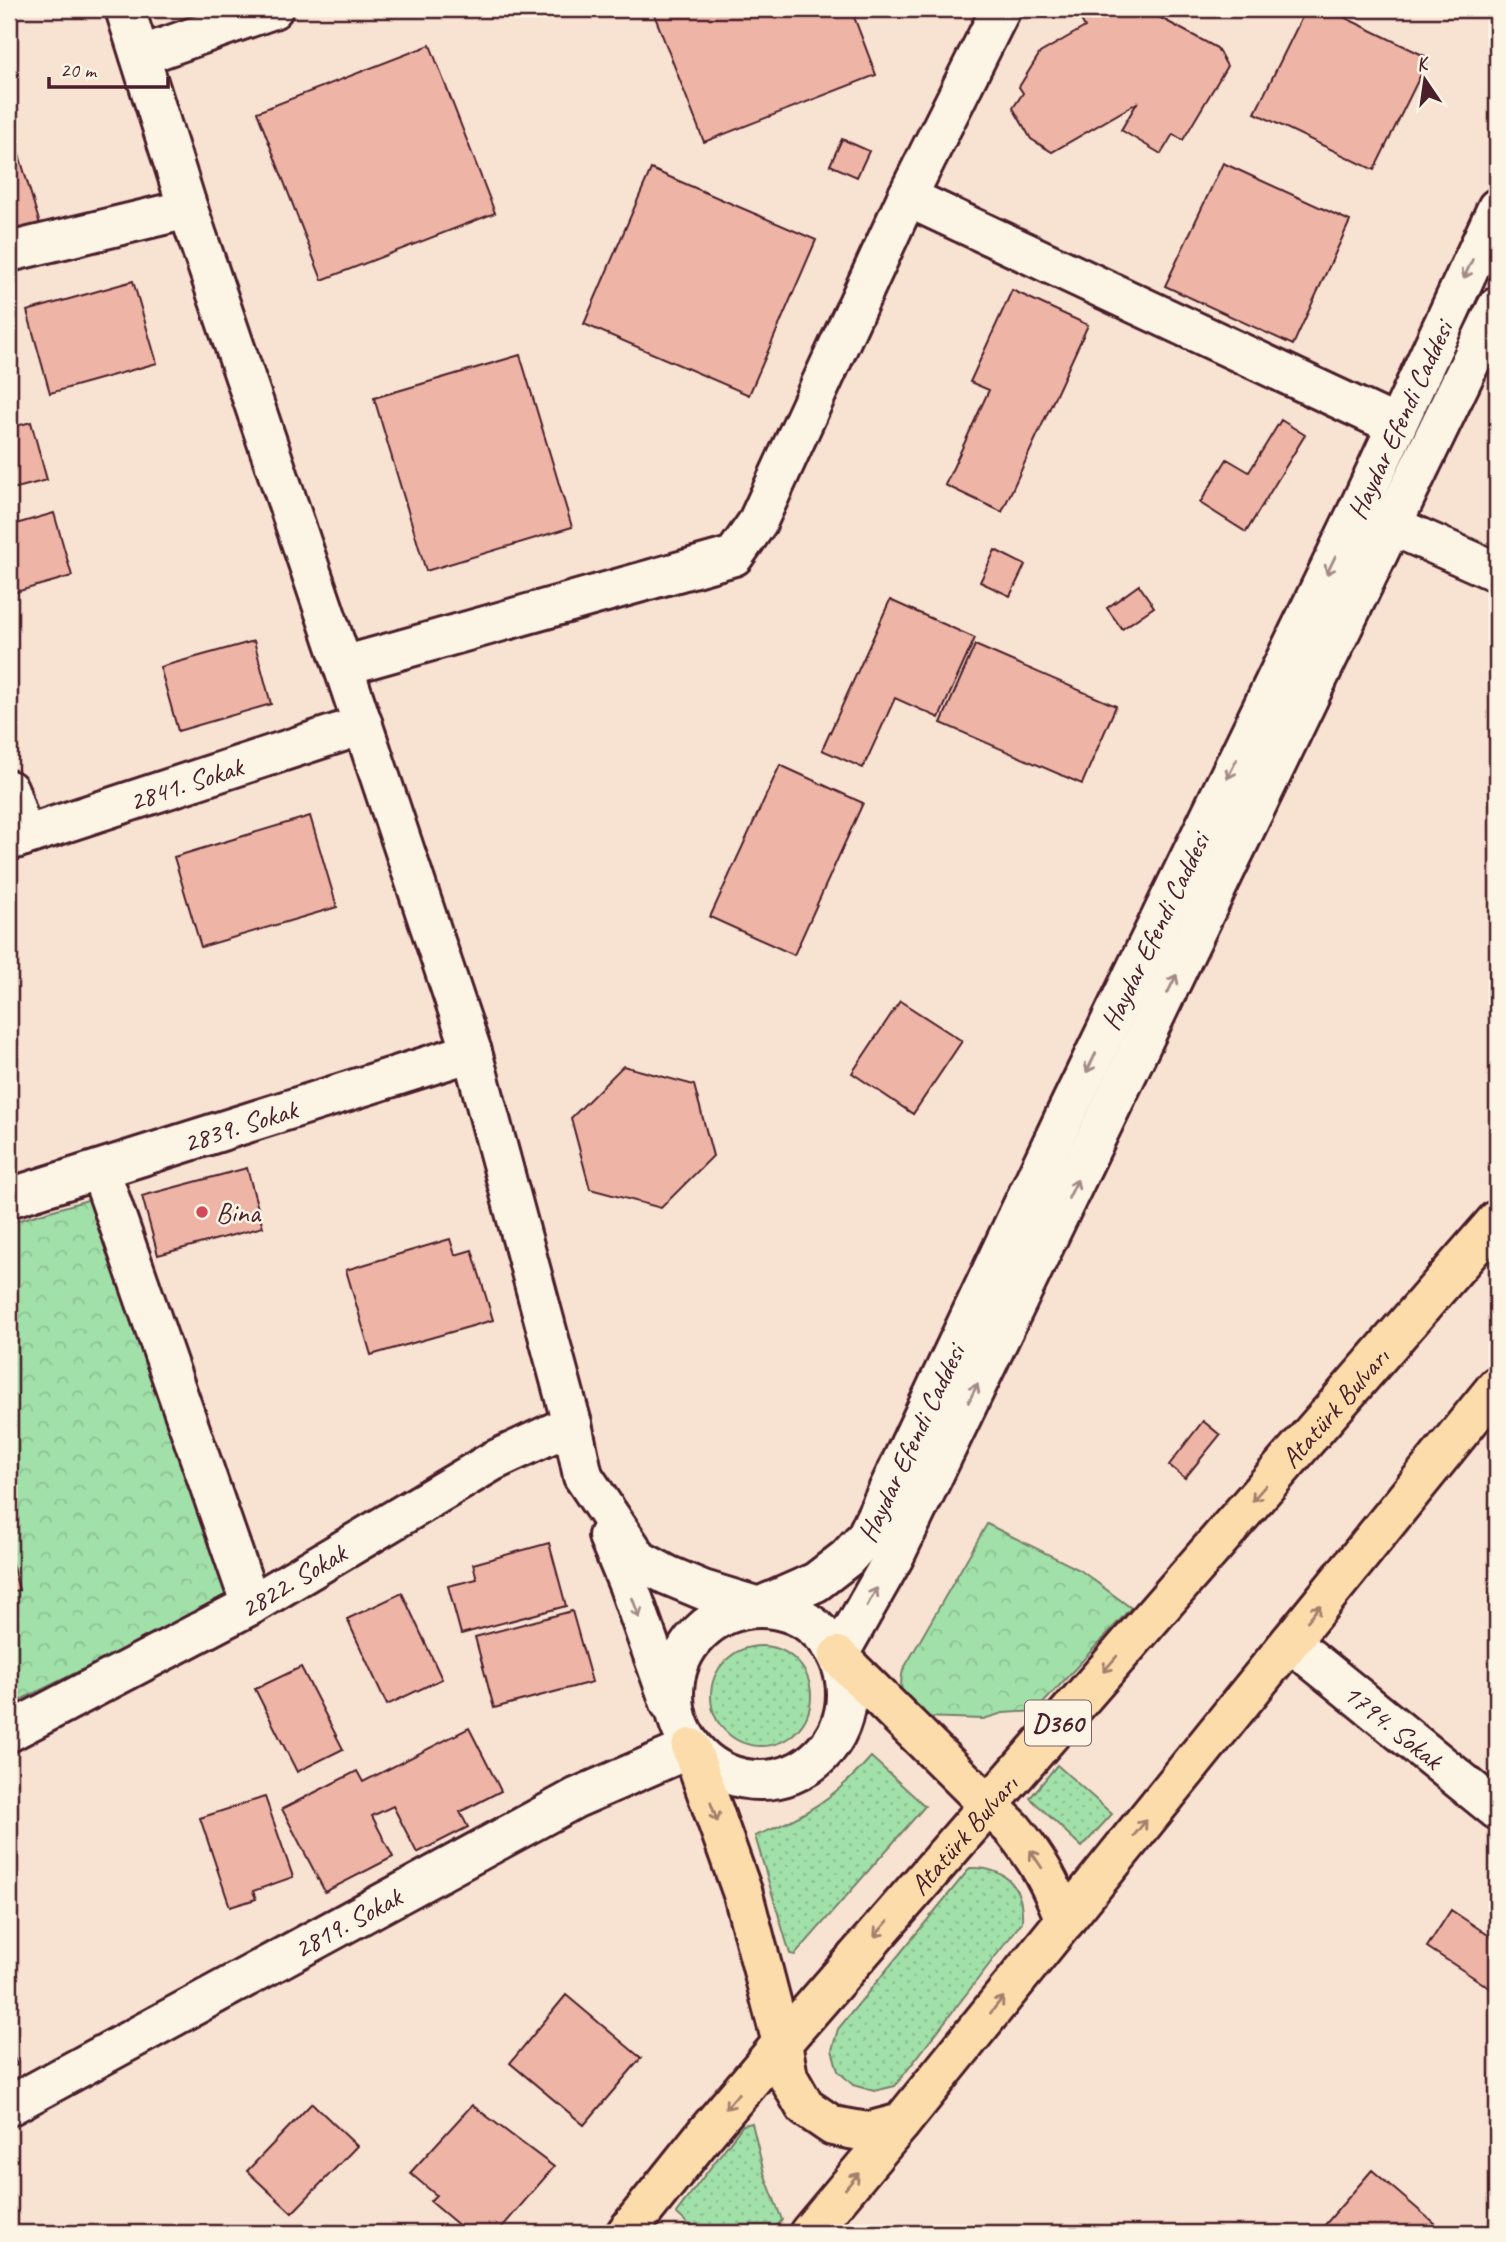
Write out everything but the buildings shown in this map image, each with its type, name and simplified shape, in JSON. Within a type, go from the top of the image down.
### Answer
[{"type":"highway","name":"Atatürk Bulvarı","points":[[626,2233],[782,2043],[1497,1220]]},
{"type":"highway","points":[[812,2232],[1495,1390]]},
{"type":"highway","points":[[838,1656],[1013,1829],[1052,1885],[1065,1921]]},
{"type":"highway","points":[[684,1735],[743,1894],[782,2043],[788,2077],[805,2107],[834,2126],[867,2132],[901,2123]]},
{"type":"street","points":[[125,9],[188,209],[472,1052],[572,1424],[583,1476],[628,1584],[684,1735],[715,1769],[745,1780],[776,1779],[806,1768],[829,1746],[844,1718],[846,1687],[838,1656],[825,1636],[806,1620],[784,1610],[703,1590],[639,1560],[583,1476]]},
{"type":"street","points":[[140,56],[273,9]]},
{"type":"street","points":[[343,666],[734,556],[757,523],[907,197],[1001,9]]},
{"type":"street","points":[[907,197],[1395,425]]},
{"type":"street","name":"Haydar Efendi Caddesi","points":[[760,1606],[824,1577],[847,1558],[866,1537],[1064,1118],[1355,516],[1497,208]]},
{"type":"street","points":[[9,252],[188,209]]},
{"type":"street","name":"Haydar Efendi Caddesi","points":[[838,1656],[894,1556],[1394,526],[1497,307]]},
{"type":"street","points":[[1355,516],[1394,526],[1497,572]]},
{"type":"street","name":"2841. Sokak","points":[[17,839],[363,726]]},
{"type":"street","points":[[9,790],[17,839]]},
{"type":"street","name":"2839. Sokak","points":[[9,1198],[472,1052]]},
{"type":"street","points":[[100,1170],[251,1605]]},
{"type":"street","points":[[1405,1324],[1497,1205]]},
{"type":"street","name":"2822. Sokak","points":[[9,1732],[251,1605],[493,1461],[572,1424]]},
{"type":"street","points":[[684,1735],[672,1690],[680,1658],[699,1631],[727,1613],[760,1606]]},
{"type":"street","name":"1794. Sokak","points":[[1290,1642],[1497,1810]]},
{"type":"street","name":"2819. Sokak","points":[[9,2106],[576,1798],[684,1735]]},
{"type":"green space","points":[[91,1199],[234,1596],[12,1704],[9,1703],[9,1223]]},
{"type":"green space","points":[[987,1524],[1080,1570],[1131,1608],[1036,1711],[1003,1713],[983,1719],[922,1717],[904,1697],[901,1686],[903,1670]]},
{"type":"green space","points":[[751,1646],[771,1646],[797,1660],[808,1677],[811,1696],[808,1715],[797,1732],[771,1746],[751,1746],[733,1738],[719,1724],[711,1706],[711,1686],[719,1668],[733,1654]]},
{"type":"green space","points":[[871,1757],[925,1806],[795,1955],[790,1954],[755,1836],[789,1822],[818,1804],[845,1783]]},
{"type":"green space","points":[[1057,1765],[1112,1814],[1082,1847],[1030,1798]]},
{"type":"green space","points":[[970,1868],[994,1871],[1010,1882],[1020,1899],[1022,1922],[895,2086],[874,2091],[853,2085],[838,2071],[832,2050],[838,2029]]},
{"type":"green space","points":[[752,2123],[764,2173],[782,2220],[771,2233],[698,2233],[676,2213],[743,2125]]},
{"type":"place","name":"Bina","points":[[202,1212]]}]
